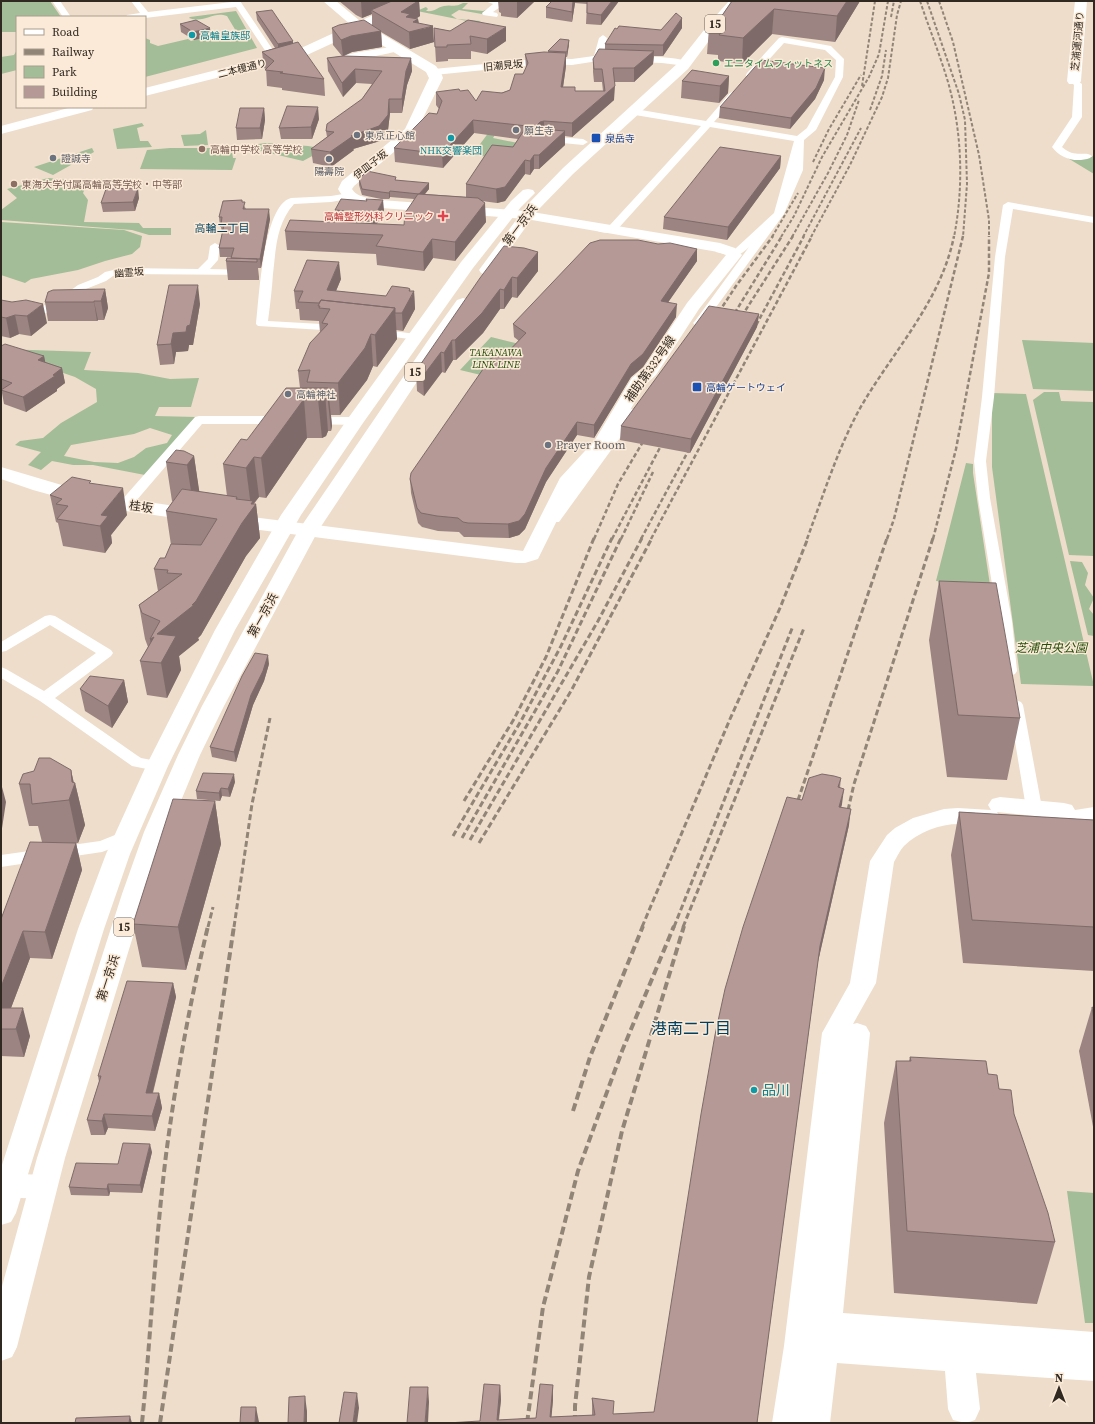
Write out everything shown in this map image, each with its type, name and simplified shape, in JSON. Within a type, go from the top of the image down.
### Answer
[{"type":"main road","points":[[329,1],[359,26],[434,72]]},
{"type":"main road","name":"二本榎通り","points":[[146,92],[303,52],[414,1]]},
{"type":"main road","name":"第一京浜","points":[[1,1213],[5,1185],[91,929],[125,837],[157,766],[225,630],[283,528],[355,421],[467,265],[568,171],[674,76],[698,48],[716,23],[736,1]]},
{"type":"main road","name":"芝浦運河通り","points":[[1074,81],[1081,1]]},
{"type":"main road","name":"第一京浜","points":[[1,1347],[42,1187],[134,894],[156,832],[186,761],[213,706],[308,532],[437,339],[474,287],[519,216],[518,202],[671,61],[683,46],[684,52],[689,52],[698,48]]},
{"type":"main road","name":"伊皿子坂","points":[[434,72],[436,78],[414,124],[400,141],[347,184],[345,189],[349,196],[365,202],[381,204],[519,216]]},
{"type":"main road","points":[[657,73],[668,72],[674,76]]},
{"type":"main road","points":[[1,130],[83,108]]},
{"type":"main road","name":"補助第332号線","points":[[519,216],[715,253],[721,255],[728,261],[693,306],[650,371],[638,382],[602,443],[569,478],[548,518],[534,550],[531,555],[525,557]]},
{"type":"main road","name":"桂坂","points":[[1,472],[68,494],[107,503],[308,532],[525,557]]},
{"type":"main road","points":[[310,487],[335,491]]},
{"type":"main road","points":[[1000,805],[1094,814]]},
{"type":"main road","points":[[814,1423],[812,1336],[835,1033],[863,982],[882,861],[888,850],[899,838],[913,828],[944,817],[978,816],[1053,822],[1094,814]]},
{"type":"main road","points":[[788,1423],[812,1336],[857,1033]]},
{"type":"main road","points":[[5,1185],[42,1187]]},
{"type":"main road","points":[[812,1336],[1094,1346]]},
{"type":"main road","points":[[812,1336],[959,1358],[1094,1368]]},
{"type":"main road","points":[[959,1358],[964,1409]]},
{"type":"street","points":[[56,1],[66,16]]},
{"type":"street","points":[[135,1],[146,15]]},
{"type":"street","points":[[489,1],[500,3],[486,13],[494,15]]},
{"type":"street","points":[[138,16],[237,3],[275,59]]},
{"type":"street","points":[[598,58],[603,38]]},
{"type":"street","points":[[519,216],[611,230],[708,124],[782,40],[828,48],[840,59],[839,76],[824,106],[811,130],[799,139],[708,124],[635,112]]},
{"type":"street","points":[[348,56],[371,54],[396,49]]},
{"type":"street","name":"旧潮見坂","points":[[434,72],[544,62],[572,62],[598,58],[686,63]]},
{"type":"street","points":[[1074,81],[1078,84],[1077,117],[1057,147],[1068,156],[1082,158],[1087,156]]},
{"type":"street","points":[[544,139],[583,142]]},
{"type":"street","points":[[694,329],[779,214],[798,170],[799,139]]},
{"type":"street","points":[[348,329],[262,324],[272,237],[276,221],[285,206],[291,200],[331,199],[349,196]]},
{"type":"street","points":[[1034,808],[1013,689],[1005,622],[984,498],[980,461],[988,397],[1000,257],[1008,219],[1008,205],[1094,220]]},
{"type":"street","points":[[519,216],[737,253],[779,214]]},
{"type":"street","points":[[201,272],[213,260],[215,246]]},
{"type":"street","name":"幽霊坂","points":[[1,314],[16,317],[36,314],[67,298],[82,287],[102,279],[109,274],[122,271],[269,273]]},
{"type":"street","points":[[362,330],[416,337]]},
{"type":"street","points":[[525,557],[638,405]]},
{"type":"street","points":[[125,505],[199,420],[355,421]]},
{"type":"street","points":[[1,648],[50,619],[106,653],[45,698]]},
{"type":"street","points":[[1,672],[45,698],[130,758],[137,762],[157,766]]},
{"type":"street","points":[[1,861],[102,846],[125,837]]},
{"type":"green space","points":[[1,1],[50,1],[60,16],[16,16],[16,32],[1,32]]},
{"type":"green space","points":[[468,3],[462,9],[483,11],[488,9],[482,14],[459,10],[451,15],[457,19],[407,9],[419,10],[426,7],[428,9],[426,11],[432,11],[444,6],[455,6]]},
{"type":"green space","points":[[236,11],[257,48],[146,77],[146,38],[150,40],[150,43],[158,46],[188,39],[191,41],[210,36],[233,39],[239,36],[227,16],[217,15],[200,20],[189,18]]},
{"type":"green space","points":[[457,19],[481,21],[477,23]]},
{"type":"green space","points":[[16,52],[16,70],[1,74],[1,57],[14,55]]},
{"type":"green space","points":[[142,123],[144,126],[137,128],[140,141],[148,141],[152,147],[117,149],[113,129]]},
{"type":"green space","points":[[206,130],[208,145],[184,146],[181,135],[200,134]]},
{"type":"green space","points":[[489,132],[496,133],[493,138],[518,143],[507,159],[472,155]]},
{"type":"green space","points":[[266,143],[308,146],[325,149],[303,161],[253,149],[251,145]]},
{"type":"green space","points":[[92,148],[94,152],[53,175],[34,167]]},
{"type":"green space","points":[[170,148],[226,148],[232,152],[233,158],[236,158],[232,170],[140,169],[147,150]]},
{"type":"green space","points":[[1094,154],[1094,174],[1066,157],[1092,157]]},
{"type":"green space","points":[[48,178],[80,181],[113,179],[87,184],[83,193],[88,200],[84,222],[139,223],[143,228],[171,228],[171,235],[149,235],[132,230],[1,220],[1,210],[17,198],[7,189]]},
{"type":"green space","points":[[1,222],[124,230],[142,236],[140,247],[132,254],[78,270],[31,279],[25,283],[1,275]]},
{"type":"green space","name":"TAKANAWA LINK LINE","points":[[491,337],[532,347],[502,380],[460,370]]},
{"type":"green space","points":[[1022,340],[1094,343],[1094,391],[1033,389]]},
{"type":"green space","points":[[1,349],[91,352],[84,370],[138,373],[170,379],[199,378],[191,407],[159,407],[155,416],[196,417],[145,475],[93,465],[73,465],[52,461],[41,470],[28,465],[41,452],[15,445],[20,441],[43,438],[61,423],[97,402],[96,389],[75,377],[17,357]],"holes":[[[150,428],[172,435],[167,443],[146,448],[134,457],[118,463],[94,462],[64,456],[71,445],[134,434]]]},
{"type":"green space","points":[[1044,392],[1059,392],[1061,401],[1094,402],[1094,556],[1069,555],[1033,400]]},
{"type":"green space","name":"芝浦中央公園","points":[[992,393],[1026,394],[1094,686],[1021,684],[992,467]]},
{"type":"green space","points":[[966,463],[973,464],[973,473],[990,585],[936,581]]},
{"type":"green space","points":[[1070,561],[1082,562],[1088,573],[1085,585],[1094,598],[1089,609],[1094,615],[1094,636],[1088,635]]},
{"type":"green space","points":[[1067,1191],[1094,1193],[1094,1323],[1085,1323]]},
{"type":"building","points":[[392,1],[418,1],[401,12],[410,14],[406,17],[418,19],[413,22],[433,26],[409,32],[371,10]]},
{"type":"building","points":[[552,1],[573,1],[572,12],[546,7]]},
{"type":"building","points":[[587,1],[612,1],[601,15],[587,13]]},
{"type":"building","points":[[732,1],[847,1],[837,16],[774,9],[743,38],[719,35],[723,30],[709,28],[718,17],[721,17]]},
{"type":"building","points":[[272,10],[293,41],[278,44],[256,12]]},
{"type":"building","points":[[676,13],[682,18],[663,45],[605,44],[615,28],[617,29],[619,26],[661,30]]},
{"type":"building","points":[[196,20],[210,28],[193,32],[180,24]]},
{"type":"building","points":[[364,20],[381,31],[351,36],[341,40],[332,28],[339,25]]},
{"type":"building","points":[[468,20],[506,27],[487,39],[470,36],[471,44],[435,47],[434,28],[450,31]]},
{"type":"building","points":[[560,39],[569,40],[567,52],[548,51]]},
{"type":"building","points":[[298,42],[324,79],[265,70],[274,61],[262,52]]},
{"type":"building","points":[[599,49],[654,51],[634,68],[613,68],[615,86],[572,123],[540,122],[537,125],[541,129],[565,131],[539,155],[534,155],[530,161],[525,160],[505,187],[496,189],[466,184],[492,145],[513,147],[527,126],[473,120],[442,154],[394,148],[429,113],[437,114],[442,101],[436,92],[459,89],[460,91],[468,90],[476,101],[482,91],[502,93],[510,90],[515,74],[523,74],[528,63],[525,54],[544,52],[566,53],[561,87],[575,87],[575,91],[605,91],[602,69],[594,69],[593,59]]},
{"type":"building","points":[[343,56],[411,58],[406,71],[402,99],[389,99],[388,115],[379,126],[351,136],[353,136],[330,152],[311,149],[334,132],[326,131],[327,124],[362,99],[382,71],[355,69],[342,83],[327,58]]},
{"type":"building","points":[[761,60],[825,68],[816,88],[791,118],[720,107]]},
{"type":"building","points":[[692,70],[729,76],[720,86],[682,81]]},
{"type":"building","points":[[287,106],[318,107],[311,127],[279,128]]},
{"type":"building","points":[[240,108],[264,108],[260,128],[236,128]]},
{"type":"building","points":[[720,147],[781,156],[728,227],[664,217]]},
{"type":"building","points":[[367,171],[396,177],[395,180],[429,183],[419,194],[390,191],[389,193],[362,189],[359,179]]},
{"type":"building","points":[[138,188],[133,202],[101,203],[106,189]]},
{"type":"building","points":[[418,194],[478,198],[485,203],[455,242],[432,239],[423,252],[376,246],[383,235],[285,231],[290,220],[404,225],[405,213]]},
{"type":"building","points":[[341,199],[367,201],[366,199],[383,200],[373,220],[371,213],[335,210]]},
{"type":"building","points":[[242,200],[242,202],[245,202],[243,209],[269,209],[260,259],[231,258],[234,248],[219,248],[224,225],[221,225],[222,217],[219,217],[223,201]]},
{"type":"building","points":[[600,240],[638,240],[658,244],[670,243],[697,249],[661,301],[677,304],[643,354],[631,364],[594,425],[577,422],[546,468],[525,514],[519,521],[508,524],[468,523],[463,522],[458,518],[421,513],[417,508],[410,479],[411,473],[490,359],[504,356],[526,333],[513,324],[590,243]]},
{"type":"building","points":[[504,246],[524,248],[538,252],[517,278],[512,277],[504,290],[500,289],[482,313],[455,340],[452,340],[444,353],[441,352],[423,376],[416,371],[480,278]]},
{"type":"building","points":[[227,258],[257,259],[257,262],[226,261]]},
{"type":"building","points":[[307,260],[339,262],[327,290],[386,296],[392,286],[408,288],[410,289],[409,291],[414,291],[402,313],[395,313],[395,308],[321,300],[319,303],[298,302],[303,291],[294,291]]},
{"type":"building","points":[[169,285],[198,285],[190,325],[187,326],[186,332],[173,333],[171,344],[157,345]]},
{"type":"building","points":[[105,289],[101,301],[45,302],[48,292],[53,290]]},
{"type":"building","points":[[1,300],[12,302],[26,300],[43,304],[27,316],[15,315],[6,318],[1,317]]},
{"type":"building","points":[[321,300],[395,308],[375,335],[371,334],[365,348],[338,383],[307,382],[310,370],[298,371],[310,343],[328,324],[322,323],[330,309],[319,308],[320,306],[318,306]]},
{"type":"building","name":"高輪ゲートウェイ","points":[[709,306],[759,314],[691,439],[621,426]]},
{"type":"building","points":[[5,344],[44,356],[38,360],[62,368],[53,375],[55,376],[23,397],[1,390],[12,383],[1,379],[1,346]]},
{"type":"building","points":[[286,388],[328,388],[323,397],[318,399],[304,399],[261,458],[254,457],[246,468],[223,464],[241,439],[247,440]]},
{"type":"building","points":[[176,450],[184,451],[194,456],[187,465],[166,462]]},
{"type":"building","points":[[72,477],[91,481],[89,483],[123,488],[101,515],[108,516],[100,526],[57,519],[68,506],[56,504],[62,499],[50,495]]},
{"type":"building","points":[[182,489],[237,497],[236,499],[253,501],[251,504],[256,504],[242,523],[196,601],[192,605],[194,605],[157,634],[176,636],[161,663],[140,661],[154,637],[150,639],[160,621],[142,613],[139,605],[182,574],[167,573],[168,570],[154,569],[160,558],[165,558],[171,544],[201,545],[217,519],[166,511]]},
{"type":"building","points":[[939,581],[996,583],[1020,718],[958,715]]},
{"type":"building","points":[[255,653],[268,655],[263,671],[251,695],[234,752],[210,747],[242,676]]},
{"type":"building","points":[[90,676],[124,680],[108,706],[80,689]]},
{"type":"building","points":[[39,758],[50,758],[71,770],[72,782],[75,783],[69,800],[32,804],[30,784],[19,784],[23,774],[34,771]]},
{"type":"building","points":[[203,773],[234,774],[228,789],[221,788],[219,793],[196,791]]},
{"type":"building","name":"品川","points":[[822,774],[841,778],[838,787],[844,789],[839,807],[851,809],[820,946],[757,1423],[447,1423],[480,1421],[484,1384],[500,1385],[497,1420],[536,1418],[540,1384],[553,1385],[550,1417],[595,1415],[592,1398],[614,1401],[613,1414],[654,1412],[701,1114],[725,989],[743,927],[787,797],[802,800],[809,778]]},
{"type":"building","points":[[173,799],[215,801],[178,927],[133,924]]},
{"type":"building","points":[[959,812],[1094,820],[1094,927],[972,920]]},
{"type":"building","points":[[30,842],[76,843],[45,932],[23,931],[1,987],[1,919]]},
{"type":"building","points":[[127,981],[173,983],[146,1093],[159,1093],[152,1116],[104,1114],[102,1121],[87,1120],[101,1076],[98,1076]]},
{"type":"building","points":[[1092,1007],[1094,1008],[1094,1020]]},
{"type":"building","points":[[1,1008],[23,1008],[16,1029],[1,1029]]},
{"type":"building","points":[[910,1057],[986,1061],[988,1074],[997,1075],[999,1089],[1011,1090],[1014,1114],[1048,1213],[1055,1242],[907,1231],[896,1061],[911,1061]]},
{"type":"building","points":[[123,1143],[150,1144],[140,1185],[108,1184],[107,1189],[69,1187],[76,1163],[118,1164]]},
{"type":"building","points":[[410,1387],[428,1387],[425,1423],[407,1423]]},
{"type":"building","points":[[344,1392],[357,1393],[353,1423],[339,1423]]},
{"type":"building","points":[[305,1396],[304,1423],[288,1423],[289,1397]]},
{"type":"building","points":[[241,1407],[256,1407],[255,1423],[240,1423]]},
{"type":"building","points":[[130,1416],[129,1423],[75,1423],[76,1418]]},
{"type":"railway","points":[[862,86],[875,1]]},
{"type":"railway","points":[[781,237],[794,216],[822,157],[869,77],[879,54],[888,1]]},
{"type":"railway","points":[[891,17],[894,1]]},
{"type":"railway","points":[[811,237],[850,165],[882,97],[888,78],[897,15],[901,1]]},
{"type":"railway","points":[[920,1],[948,82],[953,101],[959,139],[959,198],[954,237]]},
{"type":"railway","points":[[927,1],[959,94],[965,120],[967,184],[963,237]]},
{"type":"railway","points":[[933,539],[956,449],[989,273],[989,220],[979,155],[953,42],[939,1]]},
{"type":"railway","points":[[870,110],[882,76],[886,50]]},
{"type":"railway","points":[[813,162],[829,129],[861,75]]},
{"type":"railway","points":[[792,237],[828,173],[847,135],[859,100]]},
{"type":"railway","points":[[803,237],[861,128]]},
{"type":"railway","points":[[772,237],[798,193]]},
{"type":"railway","points":[[715,318],[736,286],[773,236]]},
{"type":"railway","points":[[731,319],[782,236]]},
{"type":"railway","points":[[738,322],[793,236]]},
{"type":"railway","points":[[753,331],[804,236]]},
{"type":"railway","points":[[651,539],[812,236]]},
{"type":"railway","points":[[807,539],[831,474],[851,426],[872,389],[927,305],[948,260],[954,236]]},
{"type":"railway","points":[[887,539],[894,519],[963,236]]},
{"type":"railway","points":[[594,539],[618,484],[647,435]]},
{"type":"railway","points":[[612,539],[665,438]]},
{"type":"railway","points":[[641,539],[693,442]]},
{"type":"railway","points":[[621,539],[653,472]]},
{"type":"railway","points":[[464,801],[514,719],[546,657],[594,538]]},
{"type":"railway","points":[[453,836],[521,721],[561,646],[612,538]]},
{"type":"railway","points":[[462,838],[558,671],[621,538]]},
{"type":"railway","points":[[470,840],[598,621],[642,538]]},
{"type":"railway","points":[[479,843],[571,691],[652,538]]},
{"type":"railway","points":[[642,927],[730,719],[780,608],[808,538]]},
{"type":"railway","points":[[795,809],[887,538]]},
{"type":"railway","points":[[846,819],[854,784],[933,538]]},
{"type":"railway","points":[[674,927],[793,626]]},
{"type":"railway","points":[[683,927],[804,628]]},
{"type":"railway","points":[[234,927],[252,804],[270,718]]},
{"type":"railway","points":[[208,927],[213,907]]},
{"type":"railway","points":[[142,1423],[166,1155],[184,1040],[208,926]]},
{"type":"railway","points":[[160,1423],[234,926]]},
{"type":"railway","points":[[573,1111],[590,1057],[643,926]]},
{"type":"railway","points":[[527,1423],[543,1307],[578,1171],[622,1051],[674,926]]},
{"type":"railway","points":[[575,1423],[575,1406],[589,1277],[622,1131],[684,926]]},
{"type":"place","name":"高輪皇族邸","points":[[192,35]]},
{"type":"place","name":"エニタイムフィットネス","points":[[716,63]]},
{"type":"place","name":"願生寺","points":[[516,130]]},
{"type":"place","name":"東京正心館","points":[[357,135]]},
{"type":"place","name":"NHK交響楽団","points":[[451,138]]},
{"type":"place","name":"泉岳寺","points":[[596,138]]},
{"type":"place","name":"高輪中学校 高等学校","points":[[202,149]]},
{"type":"place","name":"證誠寺","points":[[53,158]]},
{"type":"place","name":"陽壽院","points":[[329,159]]},
{"type":"place","name":"東海大学付属高輪高等学校・中等部","points":[[14,184]]},
{"type":"place","name":"高輪整形外科クリニック","points":[[443,216]]},
{"type":"place","name":"高輪ゲートウェイ","points":[[697,387]]},
{"type":"place","name":"高輪神社","points":[[288,394]]},
{"type":"place","name":"Prayer Room","points":[[548,445]]},
{"type":"place","name":"品川","points":[[754,1090]]},
{"type":"district","name":"高輪二丁目","points":[[222,228]]},
{"type":"district","name":"港南二丁目","points":[[691,1028]]}]
